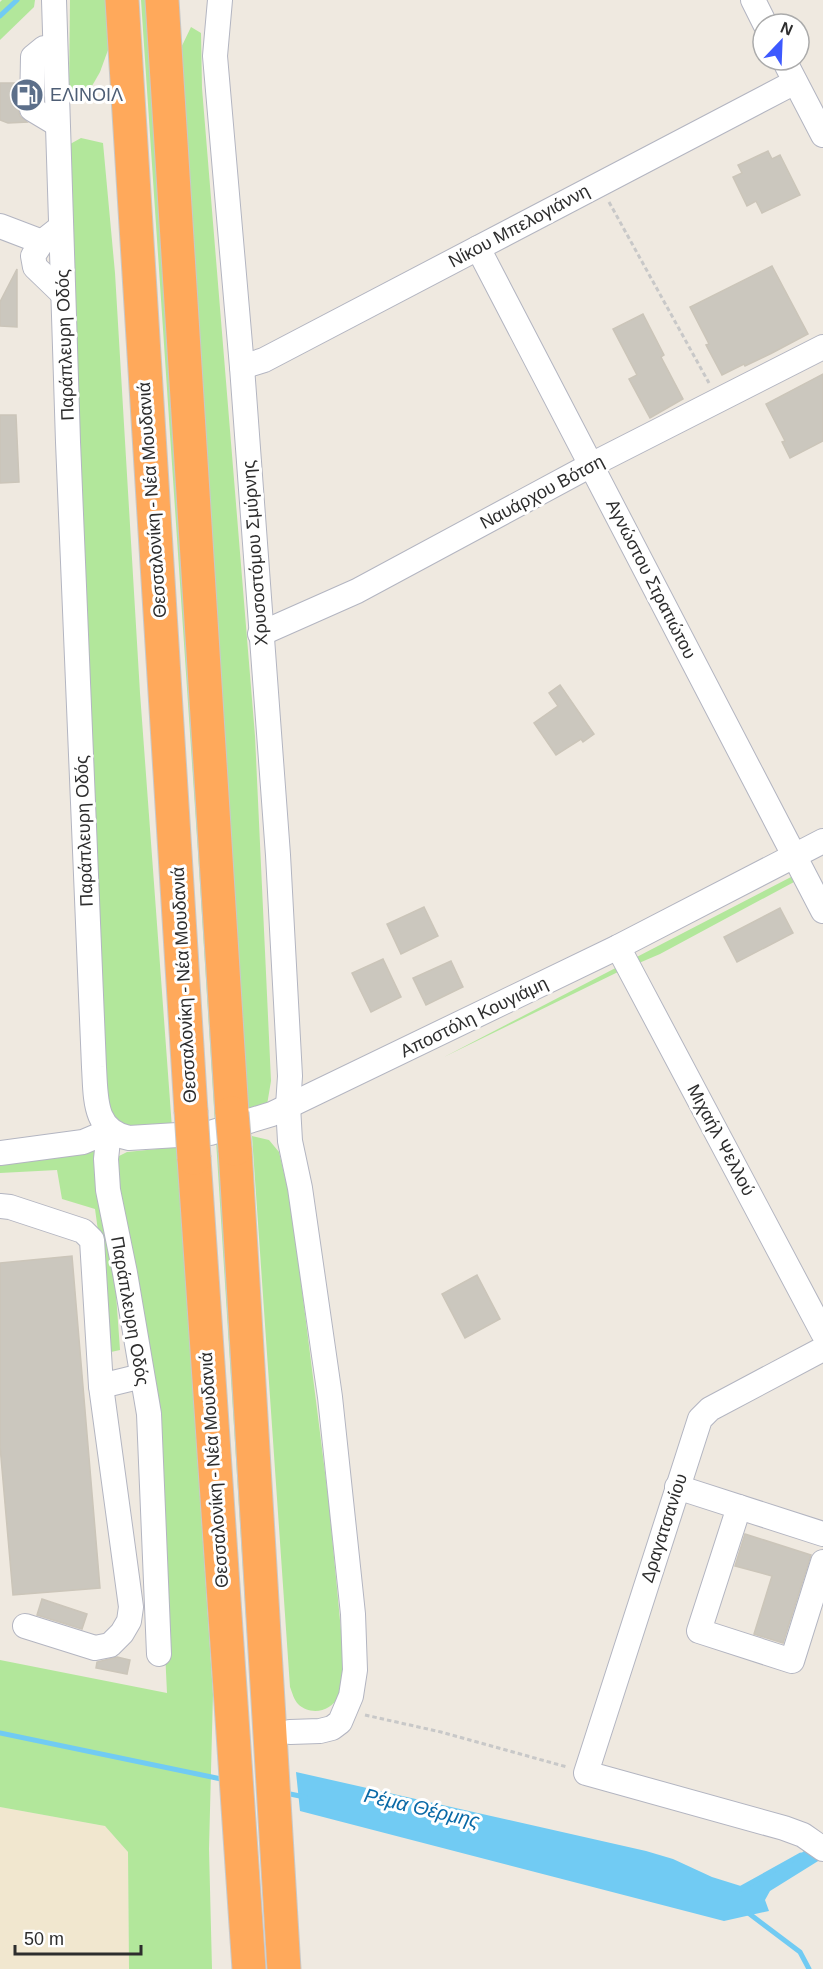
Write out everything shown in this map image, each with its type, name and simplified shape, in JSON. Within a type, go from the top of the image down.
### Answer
[{"type":"highway","name":"Θεσσαλονίκη - Νέα Μουδανιά","points":[[122,0],[141,343],[175,841],[190,1111],[249,1969]]},
{"type":"highway","points":[[162,0],[232,1113],[281,1741],[277,1827],[284,1969]]},
{"type":"highway","points":[[242,1969],[246,1923]]},
{"type":"street","name":"Παράπλευρη Οδός","points":[[54,0],[57,124],[51,234],[63,294],[95,1077],[101,1121],[109,1131],[106,1159],[108,1190],[127,1282],[149,1414],[159,1654]]},
{"type":"street","name":"Χρυσοστόμου Σμύρνης","points":[[220,0],[215,56],[242,367],[278,855],[290,1076],[288,1106],[290,1141],[300,1188],[330,1397],[353,1614],[356,1671],[347,1710]]},
{"type":"street","points":[[44,48],[33,57],[32,109],[57,124]]},
{"type":"street","points":[[790,72],[823,135]]},
{"type":"street","name":"Νίκου Μπελογιάννη","points":[[242,367],[264,360],[795,82]]},
{"type":"street","points":[[0,226],[51,234]]},
{"type":"street","name":"Αγνώστου Στρατιώτου","points":[[478,248],[823,911]]},
{"type":"street","name":"Ναυάρχου Βότση","points":[[260,634],[357,591],[591,465],[823,347]]},
{"type":"street","name":"Αποστόλη Κουγιάμη","points":[[109,1131],[116,1136],[129,1138],[210,1133],[272,1114],[618,946],[823,841]]},
{"type":"street","name":"Μιχαήλ Ψελλού","points":[[618,946],[823,1333]]},
{"type":"street","points":[[290,1076],[300,1082],[326,1088]]},
{"type":"street","points":[[0,1153],[83,1142],[109,1131]]},
{"type":"street","points":[[0,1206],[10,1207],[83,1231],[90,1236],[101,1386],[131,1607],[129,1621],[122,1633],[110,1645],[96,1648],[25,1626]]},
{"type":"street","name":"Δραγατσανίου","points":[[586,1773],[697,1426],[706,1413],[823,1349]]},
{"type":"street","points":[[101,1386],[142,1376]]},
{"type":"street","points":[[677,1487],[823,1534]]},
{"type":"street","points":[[739,1507],[699,1631],[792,1661],[823,1562]]},
{"type":"street","points":[[281,1741],[332,1728],[340,1722],[347,1710]]},
{"type":"street","points":[[586,1773],[784,1828],[802,1835],[823,1849]]},
{"type":"path","points":[[599,185],[719,400]]},
{"type":"path","points":[[347,1710],[441,1732],[586,1773]]},
{"type":"shaded area","points":[[0,1807],[105,1826],[128,1852],[129,1969],[0,1969]]},
{"type":"green space","points":[[2,0],[35,0],[34,7],[0,40],[0,2]]},
{"type":"green space","points":[[70,0],[107,0],[108,50],[100,72],[88,93],[75,98],[69,93]]},
{"type":"green space","points":[[141,0],[151,0],[264,1761],[255,1762],[198,853]]},
{"type":"green space","points":[[191,27],[201,33],[202,88],[255,736],[271,1081],[267,1105],[248,1118],[179,52]]},
{"type":"green space","points":[[81,138],[103,143],[115,273],[140,693],[172,1128],[144,1129],[129,1126],[115,1117],[109,1108],[95,927],[63,148]]},
{"type":"green space","points":[[791,877],[794,882],[660,954],[618,972],[444,1057]]},
{"type":"green space","points":[[252,1136],[269,1140],[279,1152],[291,1203],[329,1504],[343,1652],[338,1696],[331,1706],[320,1711],[308,1710],[298,1704],[290,1687]]},
{"type":"green space","points":[[177,1147],[213,1694],[209,1849],[212,1969],[129,1969],[128,1852],[105,1826],[0,1807],[0,1660],[167,1693],[154,1421],[116,1169],[117,1157],[127,1152]]},
{"type":"green space","points":[[95,1150],[115,1280],[120,1350],[111,1352],[107,1296],[95,1209],[62,1199],[57,1170],[0,1173],[0,1161]]},
{"type":"water","points":[[296,1772],[646,1851],[673,1859],[712,1877],[744,1887],[790,1863],[819,1838],[823,1858],[770,1891],[765,1900],[769,1911],[724,1921],[300,1811]]},
{"type":"building","points":[[0,83],[18,83],[18,109],[20,116],[27,122],[8,123],[0,120]]},
{"type":"building","points":[[768,151],[772,159],[780,155],[800,195],[762,213],[756,201],[747,206],[733,177],[742,173],[738,165]]},
{"type":"building","points":[[772,266],[808,334],[722,375],[690,307]]},
{"type":"building","points":[[17,269],[17,327],[0,326],[0,302]]},
{"type":"building","points":[[643,314],[664,355],[661,357],[683,399],[650,418],[629,379],[637,375],[613,329]]},
{"type":"building","points":[[823,374],[823,441],[790,458],[782,442],[785,441],[766,404]]},
{"type":"building","points":[[0,415],[16,415],[19,482],[0,483]]},
{"type":"building","points":[[560,685],[594,734],[583,742],[581,739],[556,755],[534,723],[558,706],[549,693]]},
{"type":"building","points":[[424,907],[438,936],[401,954],[387,924]]},
{"type":"building","points":[[780,908],[793,933],[737,962],[724,937]]},
{"type":"building","points":[[383,959],[401,997],[371,1012],[352,973]]},
{"type":"building","points":[[451,961],[463,987],[426,1005],[413,978]]},
{"type":"building","points":[[72,1256],[100,1588],[13,1595],[0,1446],[0,1263]]},
{"type":"building","points":[[477,1275],[500,1319],[465,1338],[442,1294]]},
{"type":"building","points":[[745,1534],[811,1555],[783,1643],[754,1634],[772,1576],[735,1566]]},
{"type":"building","points":[[42,1599],[87,1614],[82,1629],[37,1615]]},
{"type":"building","points":[[117,1657],[130,1660],[127,1674],[96,1668],[97,1662]]},
{"type":"waterway","points":[[0,16],[17,0]]},
{"type":"waterway","name":"Ρέμα Θέρμης","points":[[0,1733],[226,1780]]},
{"type":"waterway","name":"Ρέμα Θέρμης","points":[[285,1793],[305,1797]]},
{"type":"waterway","points":[[738,1890],[801,1855]]},
{"type":"waterway","name":"Ρέμα Θέρμης","points":[[747,1912],[800,1952],[809,1969]]},
{"type":"place","name":"ΕΛΙΝΟΙΛ","points":[[27,95]]}]
